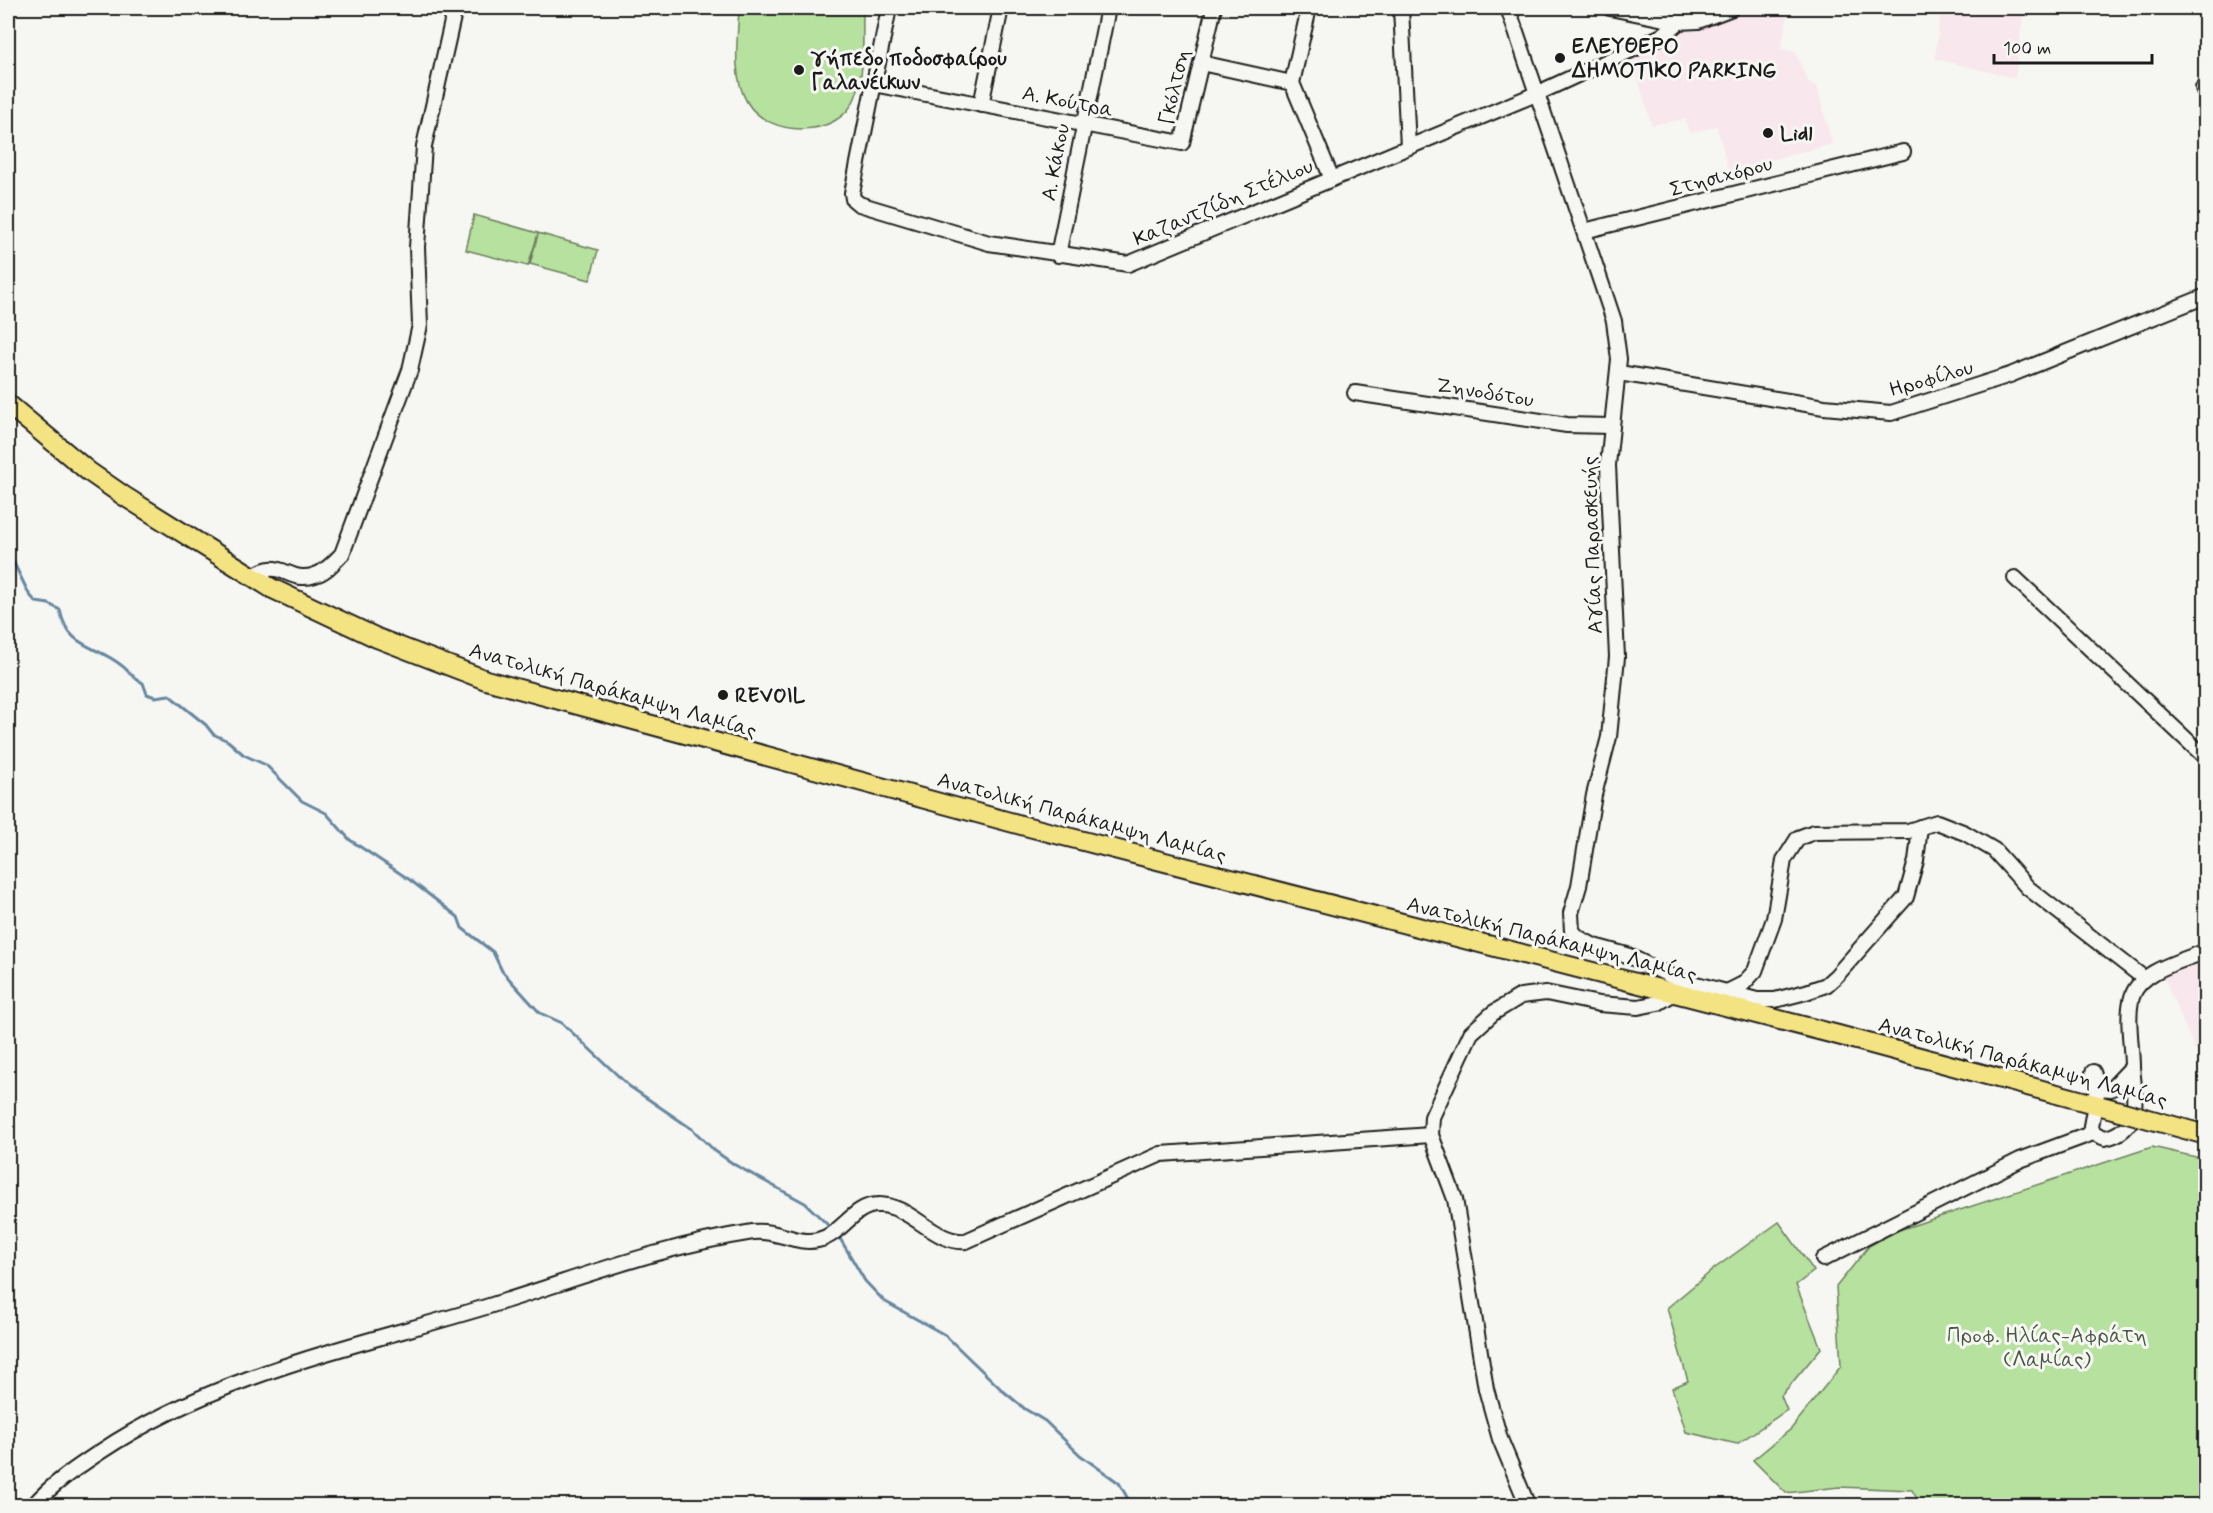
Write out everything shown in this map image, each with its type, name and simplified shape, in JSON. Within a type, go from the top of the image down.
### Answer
[{"type":"main road","name":"Ανατολική Παράκαμψη Λαμίας","points":[[8,404],[88,471],[253,577],[317,611],[377,638],[522,692],[1021,825],[1674,993],[1724,995],[2096,1096],[2120,1111],[2205,1135]]},
{"type":"street","points":[[253,577],[268,568],[279,568],[293,576],[315,576],[342,554],[410,370],[420,325],[417,247],[424,146],[455,8]]},
{"type":"street","points":[[874,84],[889,8]]},
{"type":"street","points":[[981,105],[1000,8]]},
{"type":"street","name":"Α. Κάκου","points":[[1058,255],[1108,8]]},
{"type":"street","name":"Γκόλτση","points":[[1184,141],[1214,8]]},
{"type":"street","points":[[1309,8],[1292,83],[1332,179]]},
{"type":"street","points":[[1401,8],[1408,147]]},
{"type":"street","name":"Αγίας Παρασκευής","points":[[1508,8],[1614,321],[1619,373],[1610,426],[1608,484],[1616,622],[1616,682],[1607,749],[1592,806],[1570,926],[1579,938],[1594,946],[1627,955],[1677,979],[1724,995]]},
{"type":"street","points":[[1610,8],[1679,22],[1698,21],[1732,8]]},
{"type":"street","name":"Καζαντζίδη Στέλιου","points":[[874,84],[852,192],[859,204],[969,238],[1058,255],[1128,264],[1536,94],[1662,36],[1679,22]]},
{"type":"street","points":[[1201,63],[1292,83]]},
{"type":"street","name":"Α. Κούτρα","points":[[874,84],[1084,126],[1177,143],[1184,141]]},
{"type":"street","points":[[2205,87],[2203,88],[2205,95]]},
{"type":"street","name":"Στησιχόρου","points":[[1584,231],[1903,152]]},
{"type":"street","name":"Ηροφίλου","points":[[1619,373],[1836,408],[1891,412],[2001,378],[2205,296]]},
{"type":"street","name":"Ζηνοδότου","points":[[1354,393],[1567,425],[1610,426]]},
{"type":"street","points":[[2015,578],[2205,758]]},
{"type":"street","points":[[1724,995],[1743,984],[1755,971],[1774,919],[1784,860],[1798,838],[1814,832],[1908,831],[1934,822],[1945,824],[1990,847],[2005,859],[2028,888],[2145,979]]},
{"type":"street","points":[[1724,995],[1770,1000],[1806,992],[1830,982],[1906,897],[1916,861],[1920,827]]},
{"type":"street","points":[[1823,1259],[2020,1160],[2093,1133],[2104,1138],[2120,1133],[2129,1126],[2134,1103],[2131,1004],[2135,990],[2145,979],[2205,951]]},
{"type":"street","points":[[1528,1506],[1500,1439],[1488,1397],[1455,1199],[1431,1135],[1432,1117],[1467,1040],[1479,1025],[1512,1001],[1538,992],[1599,1004],[1638,1006],[1658,1003],[1674,993]]},
{"type":"street","points":[[2096,1096],[2111,1089],[2132,1067]]},
{"type":"street","points":[[2093,1072],[2096,1096],[2091,1126],[2093,1133]]},
{"type":"street","points":[[33,1506],[57,1482],[126,1435],[163,1416],[272,1369],[476,1310],[651,1253],[756,1232],[800,1240],[815,1240],[836,1233],[865,1208],[878,1204],[900,1210],[950,1239],[966,1241],[1161,1154],[1431,1135]]},
{"type":"shaded area","points":[[1736,8],[1789,8],[1781,49],[1795,52],[1808,82],[1817,87],[1832,144],[1729,171],[1717,126],[1689,133],[1685,119],[1652,125],[1630,52]]},
{"type":"shaded area","points":[[1941,8],[2024,8],[2015,78],[1935,59]]},
{"type":"shaded area","points":[[2205,959],[2205,1072],[2164,978]]},
{"type":"green space","name":"γήπεδο ποδοσφαίρου Γαλανέικων","points":[[739,8],[863,8],[861,77],[855,98],[847,111],[834,121],[819,127],[803,129],[770,122],[757,114],[747,102],[739,80],[737,56]]},
{"type":"green space","points":[[474,215],[598,250],[590,280],[530,264],[538,234],[528,266],[466,250]]},
{"type":"green space","name":"Προφ. Ηλίας-Αφράτη (Λαμίας)","points":[[2152,1147],[2205,1159],[2205,1505],[1921,1506],[1912,1490],[1839,1487],[1786,1493],[1753,1460],[1791,1429],[1841,1366],[1836,1287],[1869,1246],[1896,1231]]},
{"type":"green space","points":[[1779,1222],[1814,1271],[1796,1285],[1821,1348],[1781,1396],[1787,1410],[1737,1444],[1686,1432],[1672,1388],[1688,1381],[1667,1308],[1715,1268]]},
{"type":"waterway","points":[[8,551],[29,594],[36,602],[49,604],[60,610],[64,623],[76,639],[124,667],[143,683],[147,694],[155,697],[169,695],[206,725],[213,734],[228,741],[244,755],[266,765],[302,801],[326,813],[350,840],[410,880],[458,917],[462,928],[493,952],[502,971],[540,1013],[562,1023],[629,1086],[692,1129],[715,1151],[735,1165],[805,1203],[831,1228]]},
{"type":"waterway","points":[[838,1235],[865,1281],[884,1301],[945,1335],[1002,1390],[1025,1409],[1045,1421],[1080,1455],[1119,1483],[1132,1506]]},
{"type":"place","name":"ΕΛΕΥΘΕΡΟ ΔΗΜΟΤΙΚΟ PARKING","points":[[1560,58]]},
{"type":"place","name":"γήπεδο ποδοσφαίρου Γαλανέικων","points":[[799,70]]},
{"type":"place","name":"Lidl","points":[[1768,133]]},
{"type":"place","name":"REVOIL","points":[[723,695]]}]
